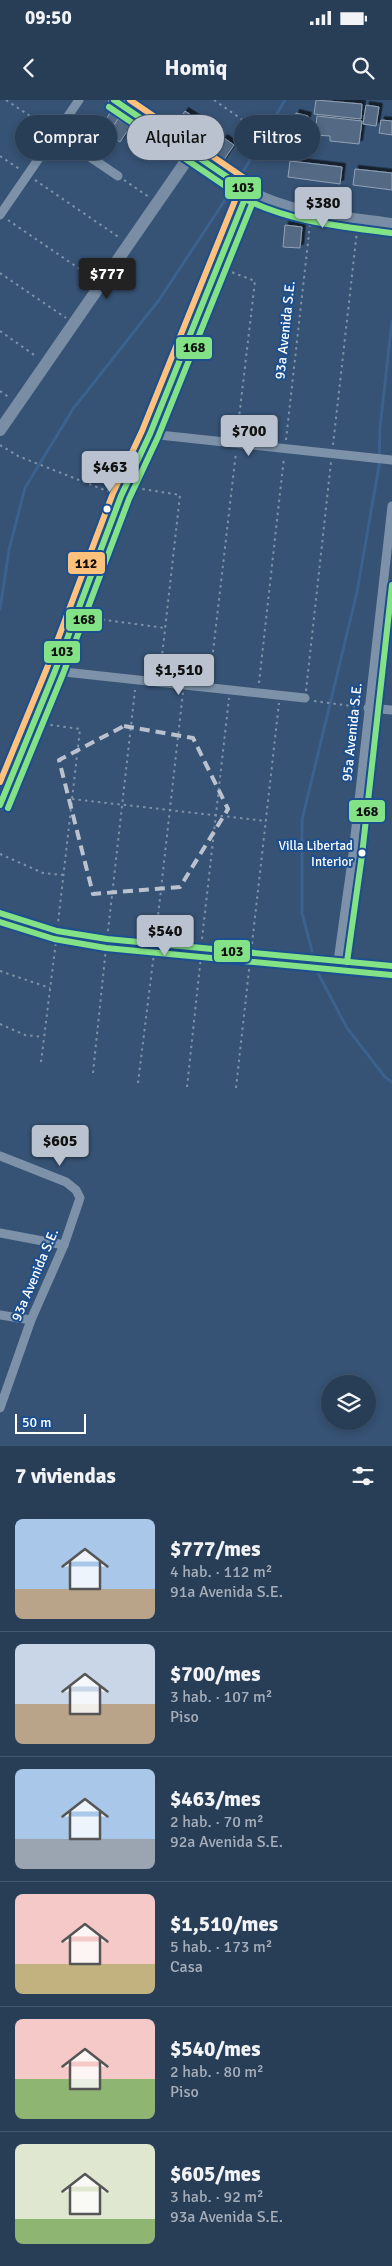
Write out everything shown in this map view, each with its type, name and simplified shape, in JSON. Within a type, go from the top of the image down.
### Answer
[{"type":"street","points":[[69,115],[79,100]]},
{"type":"street","points":[[114,100],[135,115]]},
{"type":"street","points":[[0,214],[38,160]]},
{"type":"street","points":[[94,160],[118,176]]},
{"type":"street","points":[[0,430],[187,160]]},
{"type":"street","points":[[200,160],[248,192],[289,209],[311,214],[392,224]]},
{"type":"street","points":[[0,805],[55,671],[121,496],[150,434],[248,192]]},
{"type":"street","points":[[150,434],[384,460]]},
{"type":"street","name":"95a Avenida S.E.","points":[[338,961],[353,854],[392,506]]},
{"type":"street","points":[[55,671],[305,698]]},
{"type":"street","points":[[368,708],[392,710]]},
{"type":"street","points":[[0,912],[57,931],[107,939],[392,966]]},
{"type":"street","name":"93a Avenida S.E.","points":[[0,1156],[66,1182],[76,1190],[80,1198],[64,1245],[31,1320],[3,1391],[0,1408]]},
{"type":"street","points":[[0,1234],[64,1245]]},
{"type":"street","points":[[0,1315],[31,1320]]},
{"type":"path","points":[[6,100],[28,115]]},
{"type":"path","points":[[214,100],[236,115]]},
{"type":"path","points":[[0,156],[130,244]]},
{"type":"path","points":[[118,176],[158,203]]},
{"type":"path","points":[[0,214],[102,284]]},
{"type":"path","name":"93a Avenida S.E.","points":[[258,693],[311,214]]},
{"type":"path","points":[[209,688],[255,281],[217,266]]},
{"type":"path","points":[[0,273],[74,324]]},
{"type":"path","points":[[0,331],[47,364]]},
{"type":"path","points":[[0,445],[18,456],[121,496]]},
{"type":"path","points":[[126,486],[180,495],[159,682]]},
{"type":"path","points":[[76,616],[165,628]]},
{"type":"path","points":[[93,1073],[136,680]]},
{"type":"path","points":[[138,1083],[184,685]]},
{"type":"path","points":[[187,1086],[230,690]]},
{"type":"path","points":[[236,1088],[280,696]]},
{"type":"path","points":[[305,698],[334,705],[368,708]]},
{"type":"path","points":[[34,723],[80,729],[41,1062]]},
{"type":"path","points":[[72,799],[266,821]]},
{"type":"path","points":[[0,854],[43,873],[64,875]]},
{"type":"path","points":[[0,971],[50,989]]},
{"type":"path","points":[[0,1024],[26,1035],[44,1037]]},
{"type":"highlighted area","points":[[124,726],[193,738],[228,809],[180,887],[93,894],[59,760]]},
{"type":"building","points":[[316,100],[362,104],[361,119],[314,114]]},
{"type":"building","points":[[366,105],[379,107],[376,126],[363,124]]},
{"type":"building","points":[[185,111],[191,115],[182,115]]},
{"type":"building","points":[[320,116],[362,121],[359,144],[330,141],[330,136],[320,135]]},
{"type":"building","points":[[118,119],[127,125],[127,132],[120,142],[117,140]]},
{"type":"building","points":[[381,120],[392,121],[392,135],[379,133]]},
{"type":"building","points":[[224,138],[234,145],[224,160]]},
{"type":"building","points":[[215,160],[224,160],[221,164]]},
{"type":"building","points":[[290,161],[342,167],[340,184],[288,177]]},
{"type":"building","points":[[355,169],[392,173],[392,190],[353,185]]},
{"type":"building","points":[[285,225],[302,227],[300,248],[283,247]]},
{"type":"waterway","points":[[240,177],[285,100]]},
{"type":"waterway","points":[[0,609],[9,550],[25,488],[73,409],[159,300],[229,194]]},
{"type":"waterway","points":[[312,951],[302,913],[302,820],[357,592],[379,466],[380,428],[392,321]]},
{"type":"waterway","points":[[318,973],[347,1028],[385,1077],[392,1082]]},
{"type":"transit line","name":"103","points":[[114,100],[248,191]]},
{"type":"transit line","name":"112","points":[[130,100],[253,184]]},
{"type":"transit line","name":"168","points":[[109,107],[243,198],[279,213],[297,218],[391,233]]},
{"type":"transit line","name":"112","points":[[0,782],[47,668],[113,493],[142,431],[240,188]]},
{"type":"transit line","name":"103","points":[[0,805],[55,671],[121,496],[150,434],[248,191]]},
{"type":"transit line","name":"168","points":[[8,808],[63,674],[129,499],[158,437],[256,194]]},
{"type":"transit line","name":"168","points":[[347,962],[362,855],[392,585]]},
{"type":"transit line","name":"103","points":[[0,913],[57,931],[107,939],[392,966]]},
{"type":"transit line","name":"168","points":[[0,922],[54,939],[106,948],[391,975]]},
{"type":"place","name":"Villa Libertad Interior","points":[[362,853]]}]
